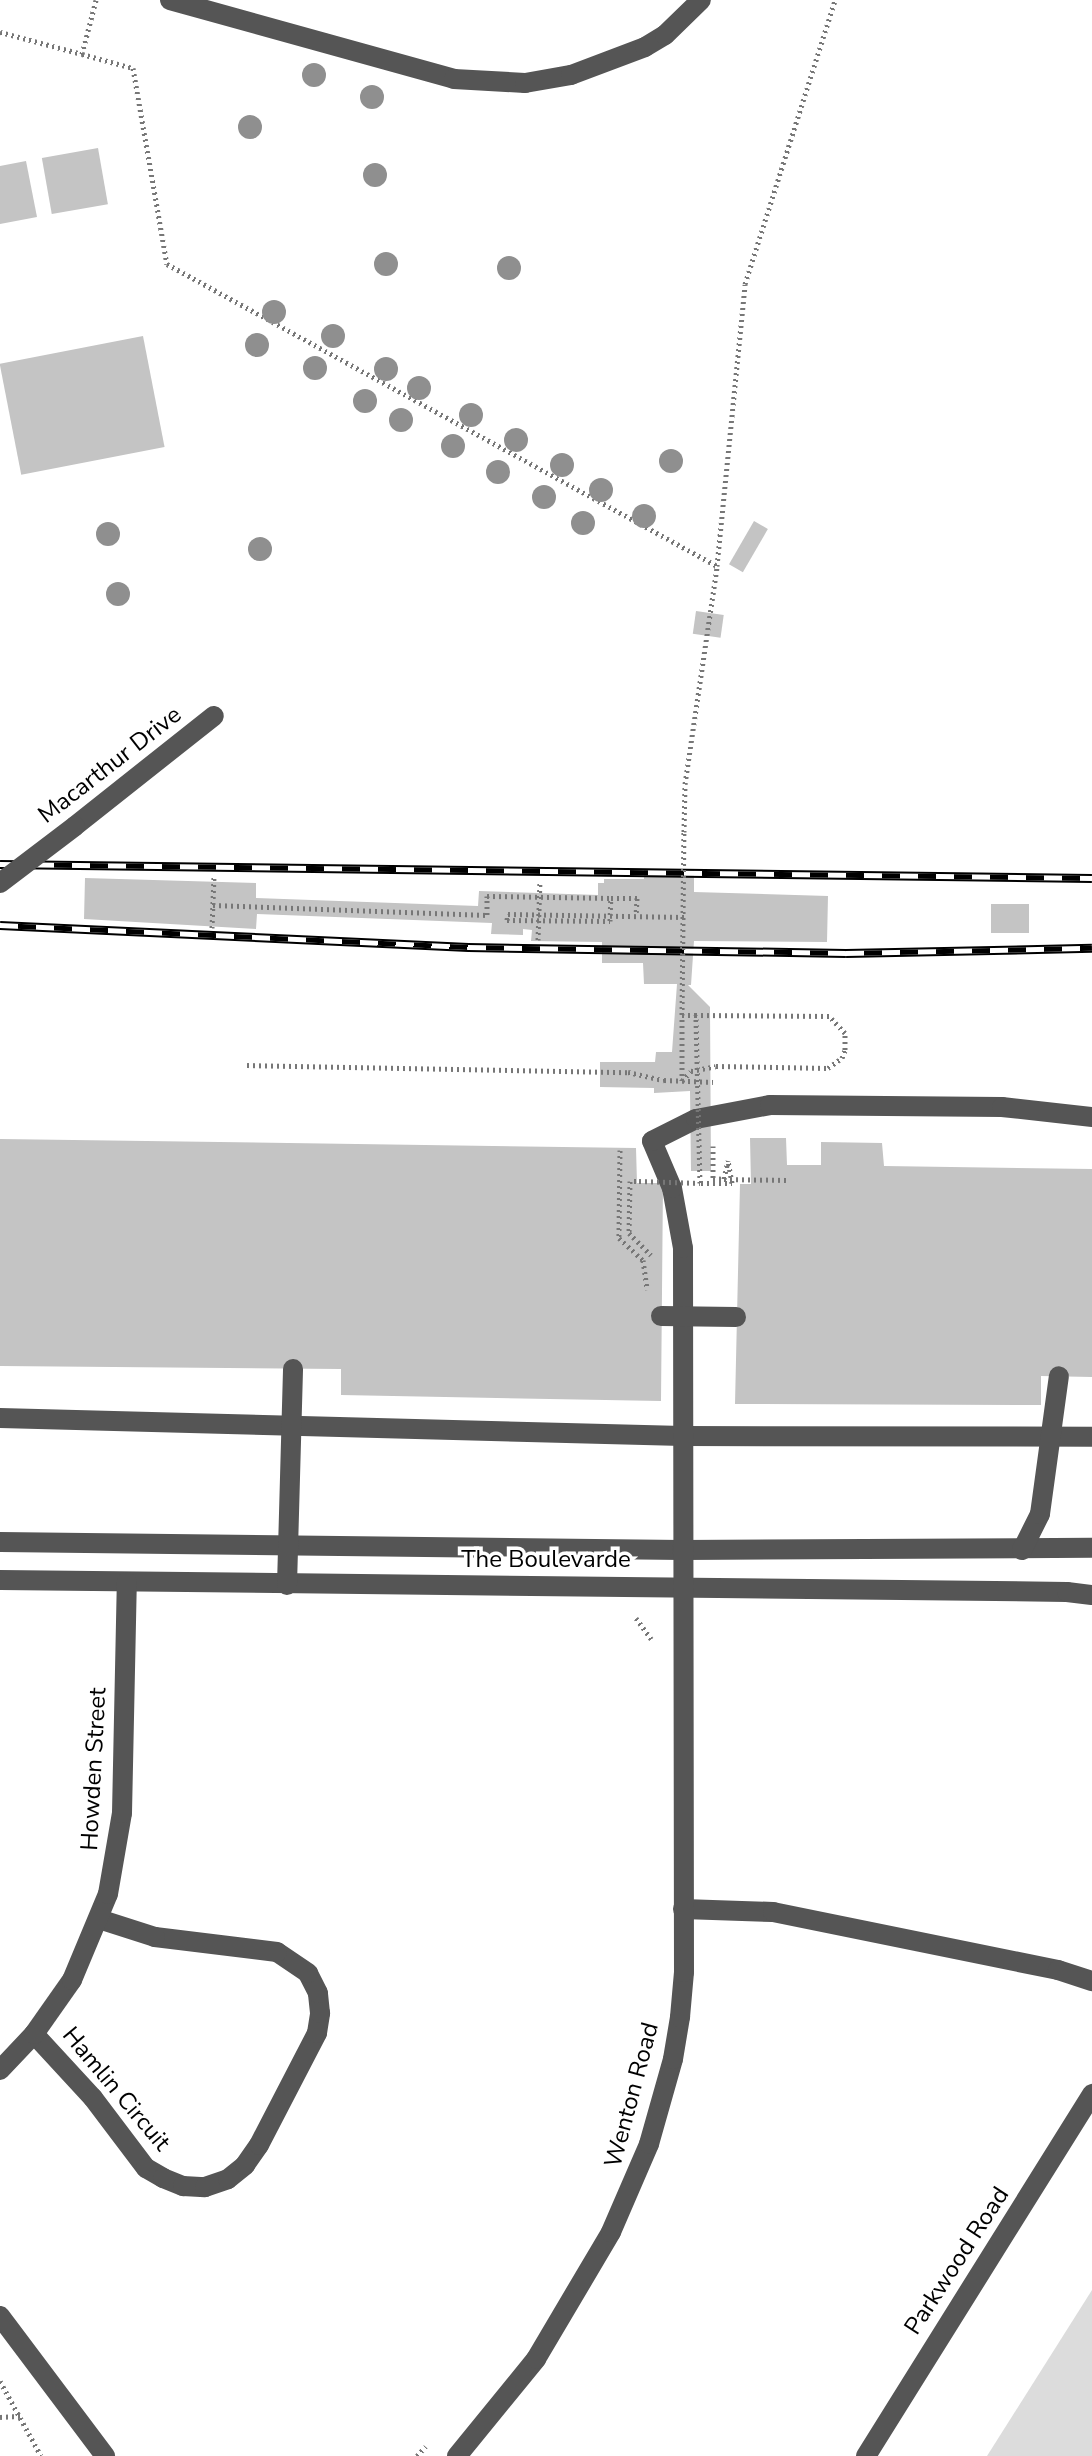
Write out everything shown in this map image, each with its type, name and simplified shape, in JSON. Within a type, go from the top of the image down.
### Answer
[{"type":"street","points":[[170,0],[454,79],[525,83],[571,75],[645,47],[665,35],[701,0]]},
{"type":"street","name":"Macarthur Drive","points":[[0,883],[214,716]]},
{"type":"street","name":"Wenton Road","points":[[457,2456],[507,2398],[543,2348],[604,2246],[633,2186],[673,2059],[684,1972],[683,1248],[672,1188],[652,1141],[696,1119],[770,1105],[1002,1107],[1092,1117]]},
{"type":"street","points":[[661,1316],[736,1317]]},
{"type":"street","points":[[287,1585],[294,1424],[293,1369]]},
{"type":"street","points":[[1022,1550],[1040,1514],[1048,1438],[1059,1376]]},
{"type":"street","points":[[0,1418],[683,1436],[1092,1437]]},
{"type":"street","name":"The Boulevarde","points":[[0,1542],[682,1550],[1092,1548]]},
{"type":"street","name":"The Boulevarde","points":[[0,1580],[1067,1592],[1092,1595]]},
{"type":"street","name":"Howden Street","points":[[0,2070],[34,2034],[72,1980],[99,1919],[117,1853],[122,1813],[127,1582]]},
{"type":"street","points":[[683,1909],[773,1912],[1070,1972],[1092,1981]]},
{"type":"street","name":"Hamlin Circuit","points":[[34,2034],[93,2098],[146,2168],[163,2178],[183,2186],[205,2187],[228,2179],[245,2165],[266,2132],[317,2033],[320,2013],[318,1993],[308,1973],[277,1952],[155,1937],[99,1919]]},
{"type":"street","name":"Parkwood Road","points":[[866,2456],[1092,2094]]},
{"type":"street","points":[[0,2316],[105,2456]]},
{"type":"path","points":[[82,54],[96,0]]},
{"type":"path","points":[[682,1082],[685,784],[717,566],[745,284],[835,0]]},
{"type":"path","points":[[0,32],[133,68],[167,264],[717,566]]},
{"type":"path","points":[[212,928],[214,875]]},
{"type":"path","points":[[538,940],[540,881]]},
{"type":"path","points":[[213,905],[487,915],[487,896],[637,898],[636,915]]},
{"type":"path","points":[[611,898],[610,921],[507,920],[508,914],[539,914],[626,915],[636,915],[684,917]]},
{"type":"path","points":[[682,1015],[829,1016],[845,1033],[842,1058],[828,1068],[716,1066],[691,1071],[682,1082]]},
{"type":"path","points":[[696,1015],[700,1183]]},
{"type":"path","points":[[247,1065],[628,1072],[682,1082],[712,1082]]},
{"type":"path","points":[[713,1133],[713,1178],[724,1181]]},
{"type":"path","points":[[620,1150],[619,1238],[643,1260],[648,1295],[653,1271]]},
{"type":"path","points":[[654,1258],[629,1233],[630,1181],[700,1183],[786,1180]]},
{"type":"path","points":[[634,1616],[643,1624],[653,1644]]},
{"type":"path","points":[[0,2381],[22,2416],[41,2456]]},
{"type":"path","points":[[0,2417],[22,2416]]},
{"type":"path","points":[[417,2456],[434,2438]]},
{"type":"shaded area","points":[[1092,2290],[1092,2456],[987,2456]]},
{"type":"building","points":[[98,148],[108,204],[52,214],[42,158]]},
{"type":"building","points":[[26,161],[37,217],[0,224],[0,166]]},
{"type":"building","points":[[143,336],[165,447],[21,475],[0,364]]},
{"type":"building","points":[[754,521],[768,529],[743,572],[729,564]]},
{"type":"building","points":[[696,611],[724,615],[721,638],[693,634]]},
{"type":"building","points":[[644,869],[694,870],[694,892],[828,896],[827,942],[694,941],[691,985],[688,985],[710,1007],[711,1171],[691,1171],[690,1091],[654,1093],[654,1088],[600,1087],[600,1062],[655,1062],[656,1052],[672,1052],[677,984],[644,984],[643,963],[602,963],[602,942],[531,941],[532,930],[523,929],[523,935],[491,934],[492,923],[257,914],[256,929],[84,919],[85,878],[256,883],[256,898],[478,906],[479,891],[598,895],[598,883],[604,883],[604,879],[644,879]]},
{"type":"building","points":[[991,904],[1029,904],[1029,933],[991,933]]},
{"type":"building","points":[[750,1138],[786,1138],[787,1165],[821,1165],[821,1142],[882,1143],[884,1166],[1092,1169],[1092,1377],[1041,1376],[1041,1405],[735,1404],[740,1184],[751,1184]]},
{"type":"building","points":[[0,1139],[636,1148],[637,1183],[663,1183],[661,1401],[341,1395],[341,1369],[0,1366]]},
{"type":"railway","points":[[0,864],[1092,878]]},
{"type":"railway","points":[[0,925],[468,947],[846,953],[1092,948]]}]
